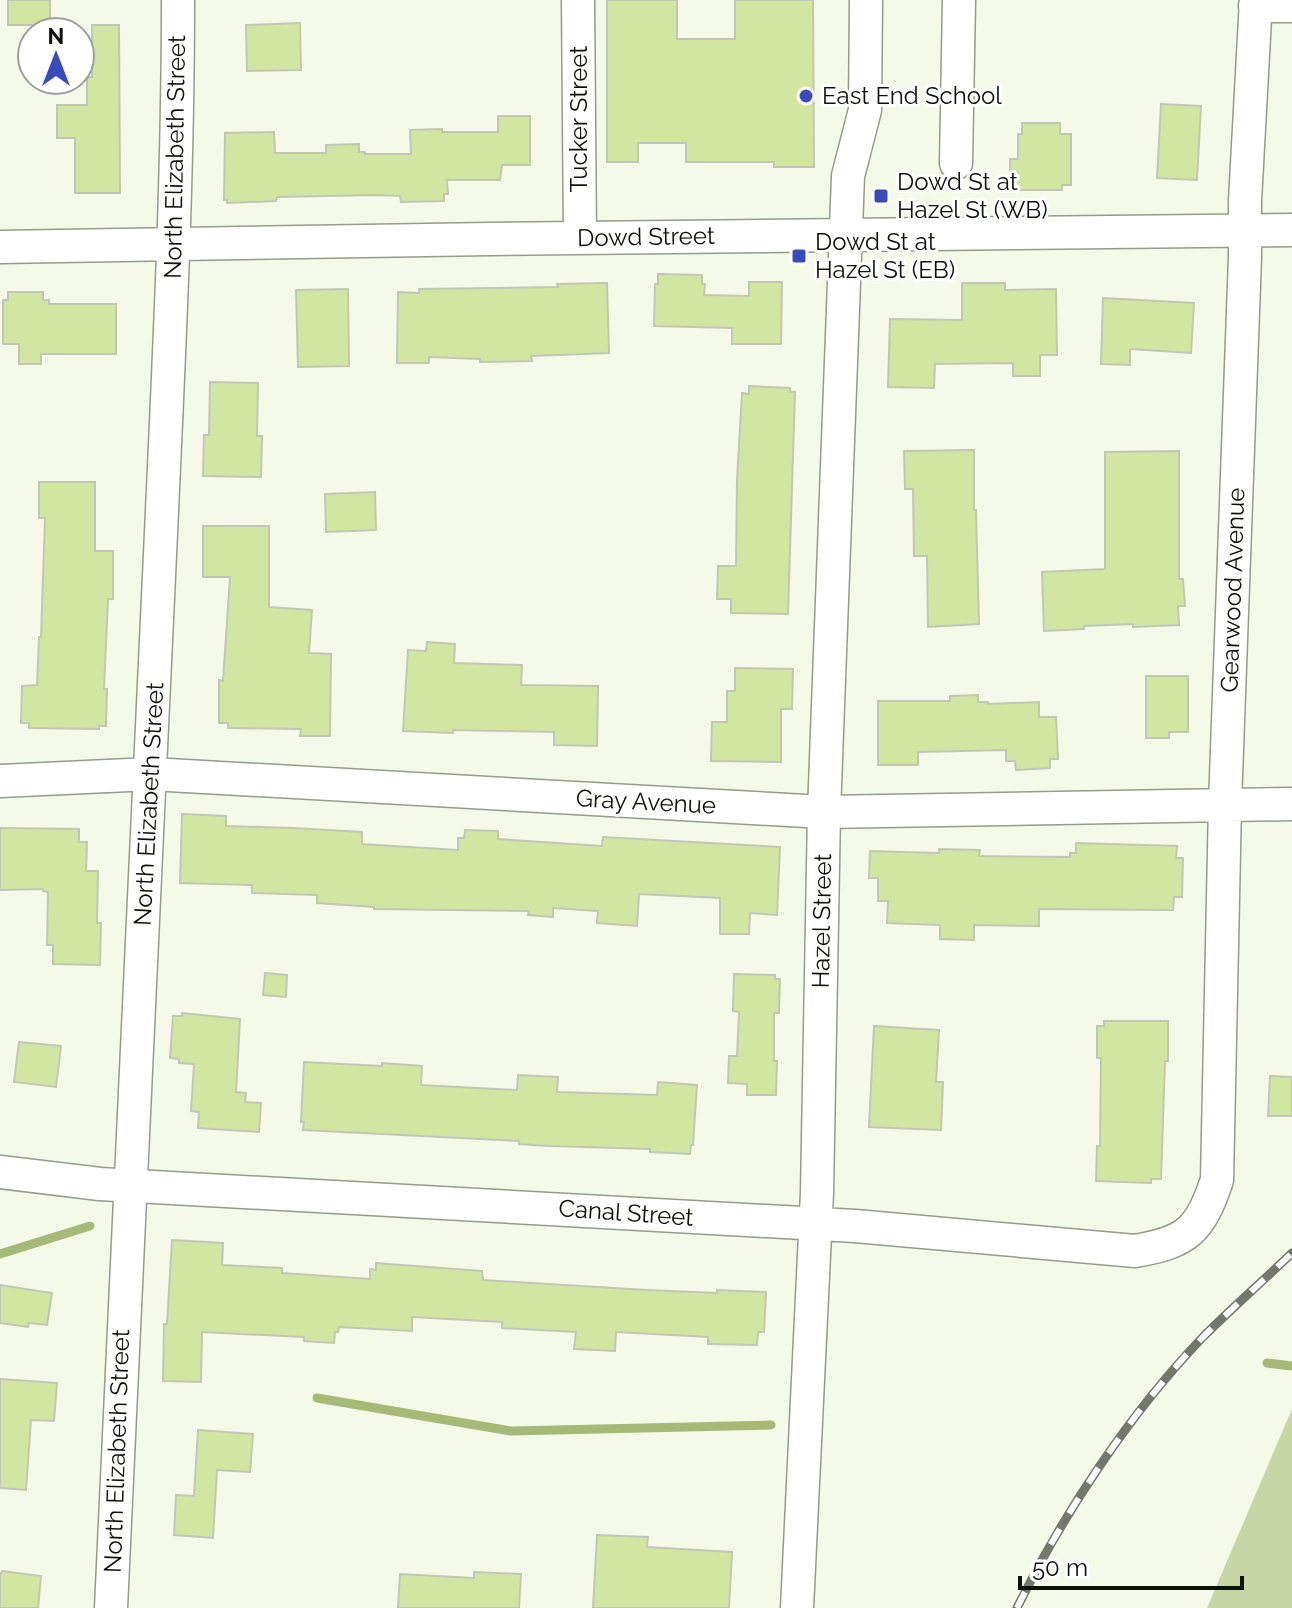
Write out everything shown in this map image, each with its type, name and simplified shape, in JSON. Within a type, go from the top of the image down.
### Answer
[{"type":"street","name":"North Elizabeth Street","points":[[111,1608],[176,182],[178,0]]},
{"type":"street","name":"Tucker Street","points":[[578,0],[580,238]]},
{"type":"street","name":"Hazel Street","points":[[797,1608],[815,1224],[824,812],[848,176],[865,110],[866,0]]},
{"type":"street","points":[[956,163],[959,0]]},
{"type":"street","points":[[1256,3],[1292,6]]},
{"type":"street","name":"Gearwood Avenue","points":[[1217,1180],[1225,804],[1245,201],[1256,3]]},
{"type":"street","name":"Dowd Street","points":[[0,247],[1292,230]]},
{"type":"street","name":"Gray Avenue","points":[[0,781],[151,774],[824,812],[1292,804]]},
{"type":"street","name":"Canal Street","points":[[0,1172],[130,1186],[815,1224],[1135,1251],[1183,1238],[1200,1221],[1217,1180]]},
{"type":"green space","points":[[1292,1409],[1292,1608],[1207,1608]]},
{"type":"building","points":[[8,0],[50,0],[50,16],[16,16],[16,25],[8,25]]},
{"type":"building","points":[[607,0],[677,0],[677,39],[735,39],[735,0],[813,0],[814,167],[774,167],[774,162],[686,162],[686,143],[638,143],[638,162],[607,162]]},
{"type":"building","points":[[300,23],[301,70],[247,71],[246,25]]},
{"type":"building","points":[[96,25],[119,25],[120,193],[75,193],[75,138],[57,138],[57,105],[87,105],[87,96],[96,96]]},
{"type":"building","points":[[1161,104],[1201,106],[1197,180],[1157,178]]},
{"type":"building","points":[[498,116],[530,116],[530,165],[502,165],[500,180],[447,180],[448,194],[444,194],[444,201],[401,202],[400,196],[375,195],[277,197],[276,201],[227,203],[224,200],[225,133],[274,132],[275,153],[326,153],[326,145],[359,144],[359,152],[365,154],[411,154],[410,130],[498,132]]},
{"type":"building","points":[[1022,123],[1060,123],[1060,134],[1071,134],[1071,185],[1062,185],[1062,190],[1010,190],[1010,159],[1018,159],[1018,134],[1022,134]]},
{"type":"building","points":[[658,274],[702,275],[704,295],[749,296],[749,282],[782,282],[781,344],[732,344],[732,328],[654,326]]},
{"type":"building","points":[[607,283],[609,353],[531,356],[532,361],[480,362],[480,359],[429,357],[429,363],[397,363],[398,292]]},
{"type":"building","points":[[962,283],[1005,283],[1005,290],[1056,289],[1057,355],[1040,355],[1040,376],[1013,376],[1013,363],[935,364],[934,388],[888,387],[890,319],[962,320]]},
{"type":"building","points":[[348,289],[349,366],[298,367],[296,290]]},
{"type":"building","points":[[8,292],[43,292],[43,300],[49,300],[49,304],[116,304],[116,354],[41,354],[41,364],[19,364],[19,344],[3,344],[3,300],[8,300]]},
{"type":"building","points":[[1103,298],[1194,303],[1191,353],[1130,349],[1130,365],[1101,364]]},
{"type":"building","points":[[210,382],[258,383],[257,436],[262,436],[261,477],[203,476],[204,435],[209,435]]},
{"type":"building","points":[[749,386],[790,388],[790,392],[795,392],[788,614],[731,613],[731,599],[717,599],[718,566],[736,566],[742,393],[749,394]]},
{"type":"building","points":[[974,450],[979,624],[928,627],[927,556],[914,556],[913,489],[905,489],[904,451]]},
{"type":"building","points":[[1179,451],[1179,579],[1183,579],[1185,606],[1178,606],[1179,625],[1084,626],[1084,629],[1044,631],[1042,572],[1105,569],[1105,452]]},
{"type":"building","points":[[39,482],[95,482],[95,551],[113,551],[113,599],[108,599],[104,689],[107,689],[106,726],[99,726],[99,729],[29,728],[29,723],[21,723],[22,686],[37,685],[41,637],[45,518],[39,518]]},
{"type":"building","points":[[375,492],[376,530],[326,532],[325,494]]},
{"type":"building","points":[[203,526],[269,526],[269,607],[312,610],[309,653],[331,654],[330,736],[300,736],[301,729],[228,728],[228,723],[219,723],[219,680],[223,681],[230,577],[203,577]]},
{"type":"building","points":[[427,642],[455,644],[454,663],[522,665],[521,685],[598,686],[597,746],[554,745],[554,732],[403,731],[408,650],[426,651]]},
{"type":"building","points":[[735,668],[793,669],[792,709],[781,709],[781,762],[711,761],[712,722],[727,722],[727,691],[735,691]]},
{"type":"building","points":[[1146,676],[1188,676],[1188,732],[1169,732],[1169,738],[1146,738]]},
{"type":"building","points":[[978,695],[978,702],[988,704],[1039,702],[1039,717],[1056,717],[1058,759],[1050,759],[1050,768],[1016,770],[1015,761],[1006,761],[1006,750],[918,752],[918,765],[878,765],[878,701],[950,701],[950,696]]},
{"type":"building","points":[[182,814],[226,816],[226,826],[362,832],[362,844],[458,850],[458,838],[464,838],[465,830],[498,831],[498,839],[602,846],[603,837],[780,847],[777,915],[750,913],[749,934],[720,934],[720,898],[639,894],[637,926],[597,923],[598,911],[553,908],[553,917],[528,915],[529,911],[374,909],[317,903],[317,895],[252,893],[252,885],[180,883]]},
{"type":"building","points":[[0,828],[79,829],[79,842],[87,842],[86,871],[98,871],[100,965],[53,964],[53,945],[47,945],[48,892],[43,889],[0,890]]},
{"type":"building","points":[[1076,843],[1177,846],[1176,858],[1183,858],[1182,897],[1174,897],[1173,910],[1039,909],[1039,926],[974,925],[974,940],[940,939],[940,925],[887,923],[888,901],[878,901],[878,878],[869,878],[870,851],[939,853],[939,849],[980,850],[979,856],[1070,857],[1070,853],[1076,853]]},
{"type":"building","points":[[265,973],[287,975],[286,997],[263,995]]},
{"type":"building","points":[[734,974],[775,975],[775,979],[780,979],[779,1013],[774,1013],[776,1095],[747,1095],[747,1084],[728,1083],[729,1056],[737,1056],[739,1012],[733,1011]]},
{"type":"building","points":[[182,1013],[240,1019],[236,1092],[246,1093],[245,1102],[261,1103],[259,1132],[198,1128],[199,1112],[191,1111],[194,1064],[179,1063],[179,1059],[170,1058],[173,1016],[182,1016]]},
{"type":"building","points":[[1104,1021],[1168,1021],[1161,1179],[1151,1179],[1151,1183],[1096,1181],[1097,1146],[1100,1146],[1101,1058],[1097,1058],[1097,1026],[1104,1026]]},
{"type":"building","points":[[874,1026],[939,1030],[936,1082],[943,1082],[941,1130],[869,1127]]},
{"type":"building","points":[[19,1042],[61,1046],[56,1087],[14,1082]]},
{"type":"building","points":[[304,1062],[422,1066],[421,1085],[517,1090],[518,1075],[558,1077],[557,1092],[657,1095],[658,1082],[697,1085],[693,1145],[690,1154],[650,1152],[650,1149],[549,1146],[519,1144],[519,1141],[303,1130]]},
{"type":"building","points":[[1270,1076],[1292,1077],[1292,1116],[1268,1116]]},
{"type":"building","points":[[172,1240],[223,1243],[222,1265],[282,1268],[282,1273],[370,1279],[370,1269],[376,1270],[376,1263],[482,1271],[483,1280],[717,1293],[717,1290],[766,1292],[764,1332],[758,1332],[757,1345],[708,1344],[708,1337],[616,1332],[615,1351],[574,1349],[576,1332],[502,1328],[502,1322],[412,1317],[412,1331],[339,1327],[334,1343],[304,1341],[304,1337],[202,1332],[201,1382],[163,1381],[164,1324],[167,1324]]},
{"type":"building","points":[[0,1285],[52,1293],[47,1325],[29,1323],[28,1327],[0,1323]]},
{"type":"building","points":[[0,1379],[57,1383],[54,1421],[31,1420],[26,1490],[0,1488]]},
{"type":"building","points":[[198,1430],[253,1434],[250,1472],[217,1470],[213,1538],[174,1535],[176,1495],[194,1496]]},
{"type":"building","points":[[597,1535],[648,1537],[647,1547],[732,1552],[729,1608],[593,1608]]},
{"type":"building","points":[[2,1571],[41,1576],[38,1608],[0,1608]]},
{"type":"building","points":[[474,1572],[521,1574],[519,1608],[398,1608],[400,1574],[474,1578]]},
{"type":"waterway","points":[[0,1254],[90,1226]]},
{"type":"waterway","points":[[1267,1363],[1292,1366]]},
{"type":"waterway","points":[[317,1398],[511,1431],[771,1425]]},
{"type":"railway","points":[[1017,1608],[1055,1537],[1124,1431],[1203,1337],[1292,1253]]},
{"type":"place","name":"East End School","points":[[806,96]]},
{"type":"place","name":"Dowd St at Hazel St (WB)","points":[[881,196]]},
{"type":"place","name":"Dowd St at Hazel St (EB)","points":[[799,256]]}]
